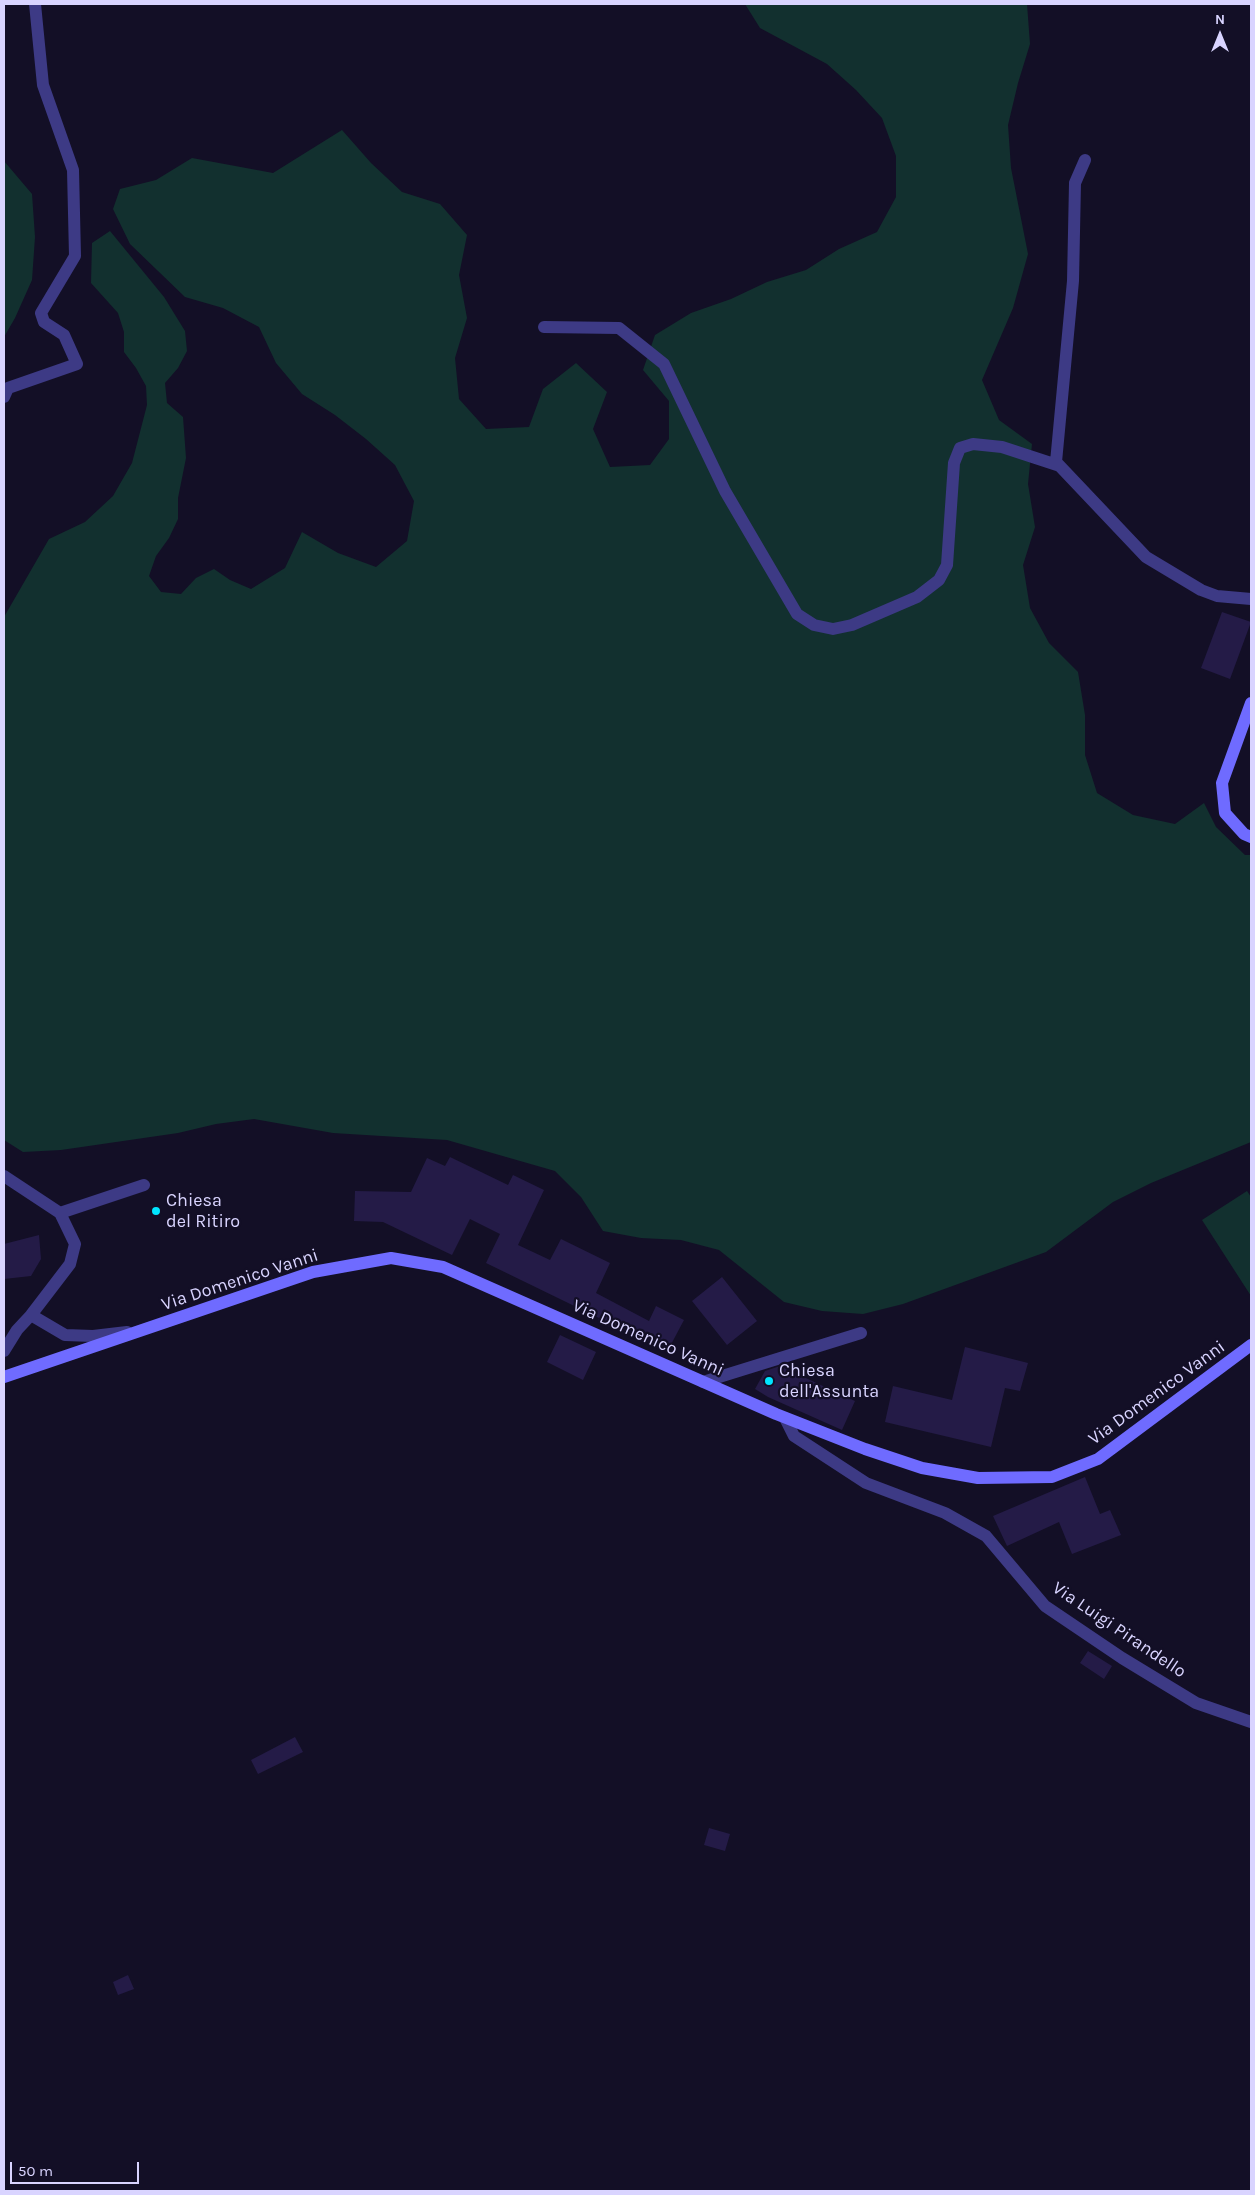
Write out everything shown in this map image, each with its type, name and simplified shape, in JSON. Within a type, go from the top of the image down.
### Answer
[{"type":"main road","points":[[1251,703],[1222,783],[1225,813],[1244,834],[1251,837]]},
{"type":"main road","name":"Via Domenico Vanni","points":[[4,1377],[313,1272],[391,1258],[443,1267],[785,1418],[865,1449],[922,1468],[978,1478],[1052,1477],[1098,1459],[1251,1346]]},
{"type":"street","points":[[4,397],[8,388],[77,364],[64,335],[44,322],[41,314],[75,256],[73,170],[42,86],[35,4]]},
{"type":"street","points":[[1085,160],[1075,183],[1073,280],[1056,462],[1146,558],[1201,590],[1217,596],[1251,599]]},
{"type":"street","points":[[544,327],[619,328],[664,364],[726,491],[797,614],[814,625],[833,629],[852,625],[917,597],[939,580],[948,565],[954,463],[960,448],[973,444],[1002,447],[1060,466]]},
{"type":"street","points":[[4,1176],[60,1213],[75,1244],[70,1264],[17,1330],[4,1351]]},
{"type":"street","points":[[60,1213],[144,1185]]},
{"type":"street","points":[[30,1315],[65,1335],[93,1336],[139,1331]]},
{"type":"street","points":[[703,1382],[861,1334]]},
{"type":"street","name":"Via Luigi Pirandello","points":[[785,1418],[794,1436],[866,1483],[945,1513],[986,1536],[1045,1606],[1122,1658],[1196,1703],[1251,1722]]},
{"type":"green space","points":[[745,4],[1027,4],[1030,44],[1008,125],[1011,168],[1028,254],[1013,308],[982,380],[999,420],[1032,444],[1028,484],[1035,527],[1023,565],[1030,608],[1049,643],[1078,672],[1085,715],[1085,755],[1097,793],[1133,815],[1175,824],[1204,803],[1216,827],[1245,855],[1251,855],[1251,1142],[1151,1183],[1113,1202],[1046,1252],[903,1304],[863,1314],[822,1311],[784,1302],[719,1250],[681,1240],[641,1238],[603,1231],[581,1197],[555,1171],[447,1140],[333,1133],[254,1119],[216,1124],[178,1133],[61,1150],[23,1152],[4,1140],[4,617],[49,539],[85,522],[113,496],[132,463],[147,405],[146,386],[124,352],[124,332],[118,313],[91,283],[92,243],[110,231],[164,297],[185,331],[187,351],[178,368],[165,383],[167,403],[183,417],[186,458],[178,498],[178,519],[169,538],[156,556],[149,576],[161,592],[181,594],[196,578],[214,569],[230,580],[251,589],[285,568],[302,532],[338,553],[376,567],[407,541],[414,501],[395,465],[335,415],[302,394],[276,363],[259,327],[223,308],[185,297],[130,244],[113,209],[120,189],[156,180],[192,158],[273,173],[342,130],[371,163],[402,192],[440,204],[467,235],[459,275],[467,318],[455,358],[459,399],[486,429],[529,427],[543,389],[576,363],[607,392],[593,429],[610,467],[650,465],[669,439],[669,401],[643,370],[655,335],[691,313],[731,299],[767,282],[806,270],[839,249],[877,232],[896,197],[896,156],[882,118],[856,90],[827,64],[760,28]]},
{"type":"green space","points":[[4,161],[32,194],[35,237],[32,280],[4,337]]},
{"type":"green space","points":[[1247,1191],[1251,1197],[1251,1296],[1202,1220]]},
{"type":"building","points":[[1222,612],[1251,622],[1230,679],[1201,668]]},
{"type":"building","points":[[450,1157],[508,1185],[513,1175],[544,1190],[518,1245],[550,1260],[561,1239],[610,1263],[596,1293],[649,1321],[656,1306],[684,1320],[667,1352],[624,1330],[622,1333],[598,1321],[599,1318],[486,1263],[500,1234],[470,1219],[452,1255],[383,1222],[354,1221],[355,1191],[411,1192],[427,1158],[445,1166]]},
{"type":"building","points":[[39,1235],[41,1259],[31,1276],[4,1279],[4,1244]]},
{"type":"building","points":[[722,1277],[757,1321],[727,1345],[692,1301]]},
{"type":"building","points":[[560,1335],[596,1352],[583,1380],[547,1362]]},
{"type":"building","points":[[965,1347],[1028,1363],[1020,1391],[1005,1388],[991,1447],[885,1422],[893,1386],[952,1400]]},
{"type":"building","points":[[780,1366],[855,1401],[842,1430],[768,1397],[755,1389],[765,1371]]},
{"type":"building","points":[[1085,1477],[1100,1514],[1110,1510],[1121,1535],[1072,1554],[1059,1522],[1007,1546],[993,1516]]},
{"type":"building","points":[[1088,1651],[1112,1666],[1104,1679],[1080,1663]]},
{"type":"building","points":[[295,1737],[303,1752],[258,1774],[251,1760]]},
{"type":"building","points":[[709,1828],[730,1834],[725,1851],[704,1845]]},
{"type":"building","points":[[128,1975],[134,1989],[118,1995],[113,1982]]},
{"type":"place","name":"Chiesa del Ritiro","points":[[156,1211]]},
{"type":"place","name":"Chiesa dell'Assunta","points":[[769,1381]]}]
